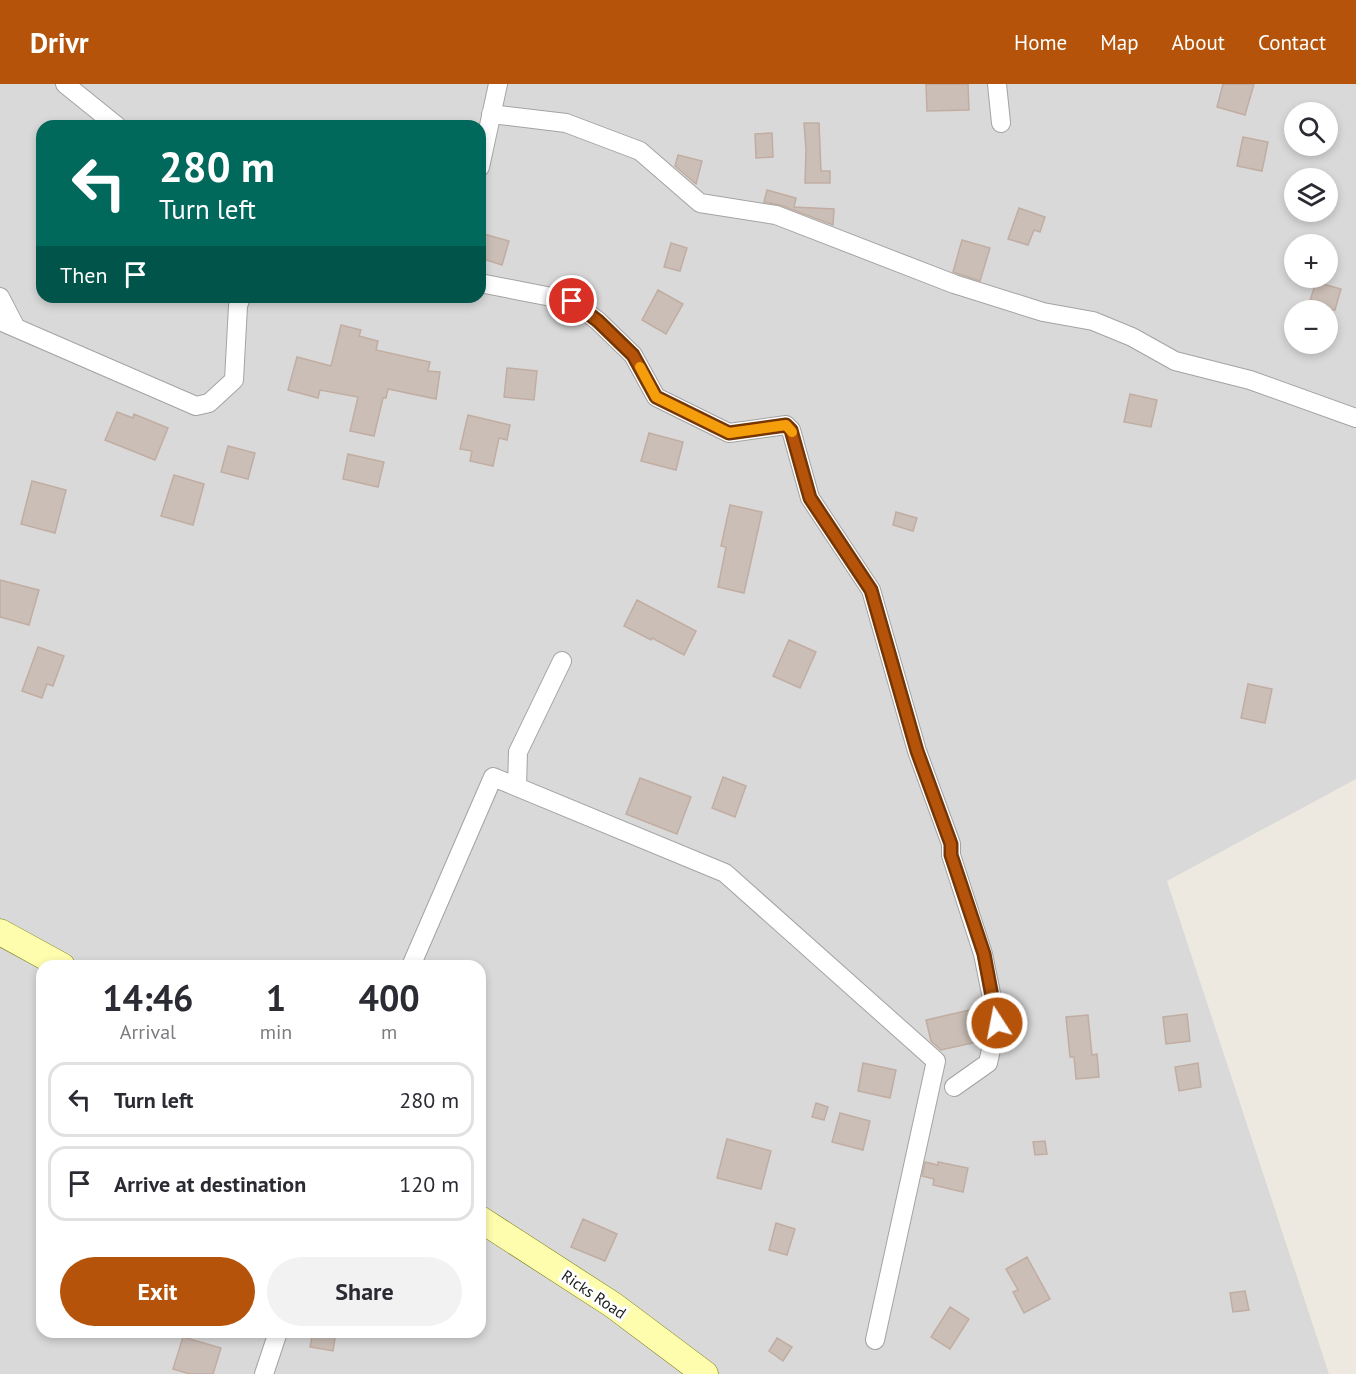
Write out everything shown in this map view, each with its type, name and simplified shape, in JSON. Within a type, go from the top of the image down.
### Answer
[{"type":"street","points":[[65,84],[110,120]]},
{"type":"street","points":[[486,138],[498,84]]},
{"type":"street","points":[[997,84],[1001,123]]},
{"type":"street","points":[[491,114],[566,123],[640,151],[700,203],[776,215],[954,284],[1043,312],[1093,321],[1132,337],[1175,361],[1250,380],[1356,418]]},
{"type":"street","points":[[486,284],[572,301],[598,321],[633,355],[656,397],[729,433],[786,425],[791,430],[810,498],[871,590],[917,751],[951,844],[951,855],[984,954],[997,1023],[988,1063],[954,1087]]},
{"type":"street","points":[[0,297],[8,324],[196,406],[209,403],[234,380],[239,303]]},
{"type":"street","points":[[517,787],[518,752],[562,661]]},
{"type":"street","points":[[414,960],[493,777],[725,873],[936,1061],[875,1340]]},
{"type":"street","points":[[0,932],[51,960]]},
{"type":"street","name":"Ricks Road","points":[[486,1223],[613,1305],[705,1374]]},
{"type":"street","points":[[264,1374],[276,1338]]},
{"type":"shaded area","points":[[0,84],[1356,84],[1356,779],[1167,881],[1329,1374],[0,1374]]},
{"type":"building","points":[[926,84],[968,84],[969,110],[927,111]]},
{"type":"building","points":[[1223,84],[1254,84],[1245,115],[1217,107]]},
{"type":"building","points":[[804,123],[819,123],[821,171],[830,171],[830,183],[805,183]]},
{"type":"building","points":[[772,133],[773,157],[756,158],[755,134]]},
{"type":"building","points":[[1243,137],[1268,142],[1262,171],[1237,166]]},
{"type":"building","points":[[678,155],[702,161],[696,184],[675,166]]},
{"type":"building","points":[[767,190],[796,198],[794,207],[834,209],[833,225],[780,205],[764,202]]},
{"type":"building","points":[[1019,208],[1045,217],[1040,232],[1034,230],[1028,245],[1008,239]]},
{"type":"building","points":[[486,235],[509,241],[502,265],[486,260]]},
{"type":"building","points":[[962,240],[990,248],[980,281],[953,272]]},
{"type":"building","points":[[671,243],[687,248],[680,271],[664,267]]},
{"type":"building","points":[[1314,288],[1341,289],[1338,300],[1310,300]]},
{"type":"building","points":[[658,290],[683,304],[666,334],[642,320]]},
{"type":"building","points":[[341,325],[361,330],[359,336],[378,341],[376,350],[430,362],[428,371],[440,372],[436,399],[388,389],[386,398],[383,398],[374,436],[350,431],[358,397],[320,390],[318,398],[288,390],[297,357],[331,366]]},
{"type":"building","points":[[507,368],[537,371],[534,400],[504,397]]},
{"type":"building","points":[[1130,394],[1157,400],[1151,427],[1124,422]]},
{"type":"building","points":[[117,412],[133,418],[134,414],[168,428],[155,460],[105,440]]},
{"type":"building","points":[[468,415],[510,425],[507,440],[499,438],[493,466],[470,461],[472,451],[460,449]]},
{"type":"building","points":[[649,433],[683,442],[676,470],[641,461]]},
{"type":"building","points":[[228,446],[255,453],[248,479],[221,472]]},
{"type":"building","points":[[348,454],[384,462],[378,487],[343,479]]},
{"type":"building","points":[[174,475],[204,484],[193,525],[161,516]]},
{"type":"building","points":[[32,481],[66,490],[55,533],[21,524]]},
{"type":"building","points":[[730,505],[762,512],[744,593],[718,587],[726,547],[721,546]]},
{"type":"building","points":[[896,512],[917,518],[913,531],[893,525]]},
{"type":"building","points":[[0,580],[39,590],[29,625],[0,617]]},
{"type":"building","points":[[637,600],[696,631],[684,655],[624,626]]},
{"type":"building","points":[[789,640],[816,652],[800,688],[773,676]]},
{"type":"building","points":[[38,647],[64,656],[53,686],[47,684],[42,698],[22,691]]},
{"type":"building","points":[[1248,684],[1272,689],[1265,723],[1241,718]]},
{"type":"building","points":[[723,777],[746,786],[735,817],[712,808]]},
{"type":"building","points":[[640,778],[691,797],[677,834],[626,814]]},
{"type":"building","points":[[970,1010],[977,1042],[941,1050],[931,1041],[926,1020]]},
{"type":"building","points":[[1187,1014],[1190,1041],[1166,1044],[1163,1017]]},
{"type":"building","points":[[1088,1015],[1092,1055],[1097,1054],[1099,1077],[1076,1079],[1074,1057],[1070,1057],[1066,1017]]},
{"type":"building","points":[[863,1063],[896,1070],[890,1098],[858,1091]]},
{"type":"building","points":[[1198,1063],[1201,1087],[1179,1091],[1175,1067]]},
{"type":"building","points":[[816,1103],[828,1107],[824,1120],[812,1117]]},
{"type":"building","points":[[840,1113],[870,1121],[863,1150],[832,1142]]},
{"type":"building","points":[[727,1139],[771,1151],[761,1189],[717,1178]]},
{"type":"building","points":[[1045,1141],[1047,1154],[1035,1155],[1033,1142]]},
{"type":"building","points":[[925,1162],[968,1168],[963,1192],[933,1185],[934,1179],[922,1176]]},
{"type":"building","points":[[583,1219],[617,1234],[605,1261],[571,1247]]},
{"type":"building","points":[[776,1223],[795,1229],[787,1255],[769,1250]]},
{"type":"building","points":[[1027,1257],[1050,1299],[1024,1313],[1013,1292],[1018,1290],[1006,1269]]},
{"type":"building","points":[[1245,1291],[1249,1310],[1233,1312],[1230,1293]]},
{"type":"building","points":[[950,1307],[969,1319],[950,1349],[931,1337]]},
{"type":"building","points":[[183,1338],[221,1348],[213,1374],[190,1374],[173,1369]]},
{"type":"building","points":[[312,1338],[335,1338],[333,1351],[310,1347]]},
{"type":"building","points":[[777,1338],[792,1347],[783,1361],[769,1351]]},
{"type":"slow traffic","points":[[640,367],[656,397],[729,433],[786,425],[792,432]]},
{"type":"route","points":[[572,301],[598,321],[633,355],[656,397],[729,433],[786,425],[791,430],[810,498],[871,590],[917,751],[951,844],[951,855],[984,954],[997,1023]]}]
